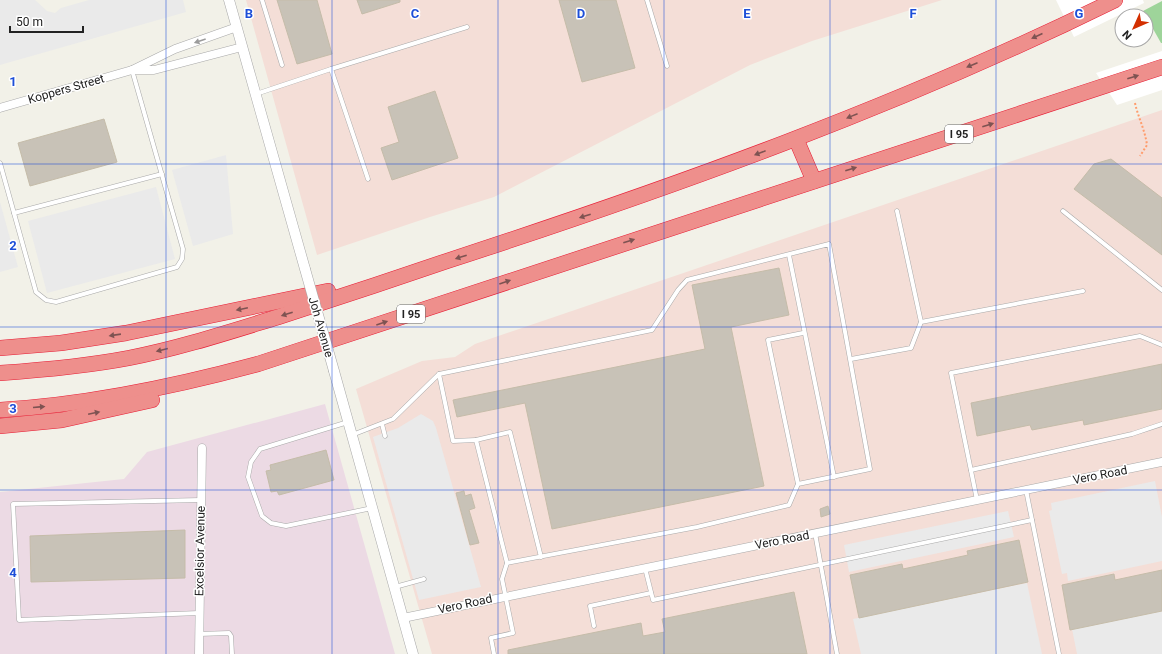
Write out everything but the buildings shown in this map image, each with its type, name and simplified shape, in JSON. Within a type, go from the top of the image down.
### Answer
[{"type":"highway","points":[[0,373],[90,364],[152,353],[236,330],[601,211],[796,139],[994,56],[1115,0]]},
{"type":"highway","name":"I 95","points":[[0,410],[60,405],[156,390],[258,364],[1162,67]]},
{"type":"highway","points":[[796,139],[814,181]]},
{"type":"highway","points":[[0,348],[61,343],[141,330],[417,271]]},
{"type":"highway","points":[[0,426],[62,420],[185,391],[254,370],[356,332]]},
{"type":"highway","points":[[0,343],[61,343]]},
{"type":"street","name":"Joh Avenue","points":[[229,0],[413,654]]},
{"type":"street","name":"Koppers Street","points":[[0,108],[132,70],[175,49],[237,27]]},
{"type":"street","name":"Koppers Street","points":[[132,70],[154,70],[242,47]]},
{"type":"street","name":"Excelsior Avenue","points":[[199,654],[202,448]]},
{"type":"street","name":"Vero Road","points":[[403,618],[1162,462]]},
{"type":"lane","points":[[262,0],[282,65]]},
{"type":"lane","points":[[647,0],[667,66]]},
{"type":"lane","points":[[256,94],[466,27]]},
{"type":"lane","points":[[331,69],[368,179]]},
{"type":"lane","points":[[0,163],[36,292],[46,300],[56,302],[177,267],[182,259],[183,250],[132,70]]},
{"type":"lane","points":[[14,213],[162,174]]},
{"type":"lane","points":[[851,360],[911,348],[921,322],[897,211]]},
{"type":"lane","points":[[1063,211],[1162,290]]},
{"type":"lane","points":[[352,435],[393,419],[440,374],[652,330],[678,290],[687,280],[829,244],[870,469],[798,484]]},
{"type":"lane","points":[[789,255],[803,333],[834,477]]},
{"type":"lane","points":[[921,322],[1083,291]]},
{"type":"lane","points":[[507,563],[697,526],[789,505],[798,484],[768,340],[803,333]]},
{"type":"lane","points":[[977,500],[951,373],[1140,336],[1162,345]]},
{"type":"lane","points":[[440,374],[453,441],[476,440],[510,432],[541,557]]},
{"type":"lane","points":[[348,422],[260,449],[251,462],[248,477],[262,516],[271,523],[286,526],[372,508]]},
{"type":"lane","points":[[382,424],[385,436]]},
{"type":"lane","points":[[971,470],[1132,434],[1162,424]]},
{"type":"lane","points":[[476,440],[507,563],[502,579],[513,633],[491,638],[494,654]]},
{"type":"lane","points":[[1026,490],[1059,654]]},
{"type":"lane","points":[[200,613],[19,620],[13,504],[201,500]]},
{"type":"lane","points":[[645,568],[653,600],[1032,520]]},
{"type":"lane","points":[[815,533],[837,654]]},
{"type":"lane","points":[[394,587],[424,579]]},
{"type":"lane","points":[[594,626],[590,606],[651,593]]},
{"type":"lane","points":[[199,634],[228,634],[231,636],[232,654]]},
{"type":"path","points":[[1134,102],[1137,115],[1143,125],[1147,145],[1140,156]]},
{"type":"shaded area","points":[[0,0],[35,0],[47,11],[55,13],[61,8],[89,0],[183,0],[186,12],[0,65]]},
{"type":"shaded area","points":[[246,0],[942,0],[812,41],[750,65],[494,197],[317,255]]},
{"type":"shaded area","points":[[1162,110],[1162,654],[432,654],[356,389],[422,361],[455,357],[475,344]]},
{"type":"shaded area","points":[[226,155],[233,234],[193,246],[172,170]]},
{"type":"shaded area","points":[[156,187],[175,259],[47,293],[28,221]]},
{"type":"shaded area","points":[[0,202],[18,267],[0,272]]},
{"type":"shaded area","points":[[325,404],[395,654],[0,654],[0,492],[124,479],[147,452]]},
{"type":"shaded area","points":[[421,414],[433,421],[436,428],[481,587],[419,600],[373,437],[398,428]]},
{"type":"shaded area","points":[[1155,481],[1162,517],[1162,561],[1068,581],[1067,573],[1062,574],[1049,511],[1052,510],[1051,503]]},
{"type":"shaded area","points":[[1008,511],[1014,537],[849,572],[844,545]]},
{"type":"shaded area","points":[[1027,583],[1042,654],[861,654],[853,619]]},
{"type":"shaded area","points":[[1162,611],[1162,654],[1077,654],[1072,629]]},
{"type":"green space","points":[[1162,1],[1162,43],[1154,31],[1154,8],[1149,8]]},
{"type":"pier","points":[[1056,0],[1143,0],[1144,3],[1134,8],[1114,8],[1114,18],[1074,37]]},
{"type":"pier","points":[[1162,51],[1162,90],[1117,105],[1096,73]]}]
